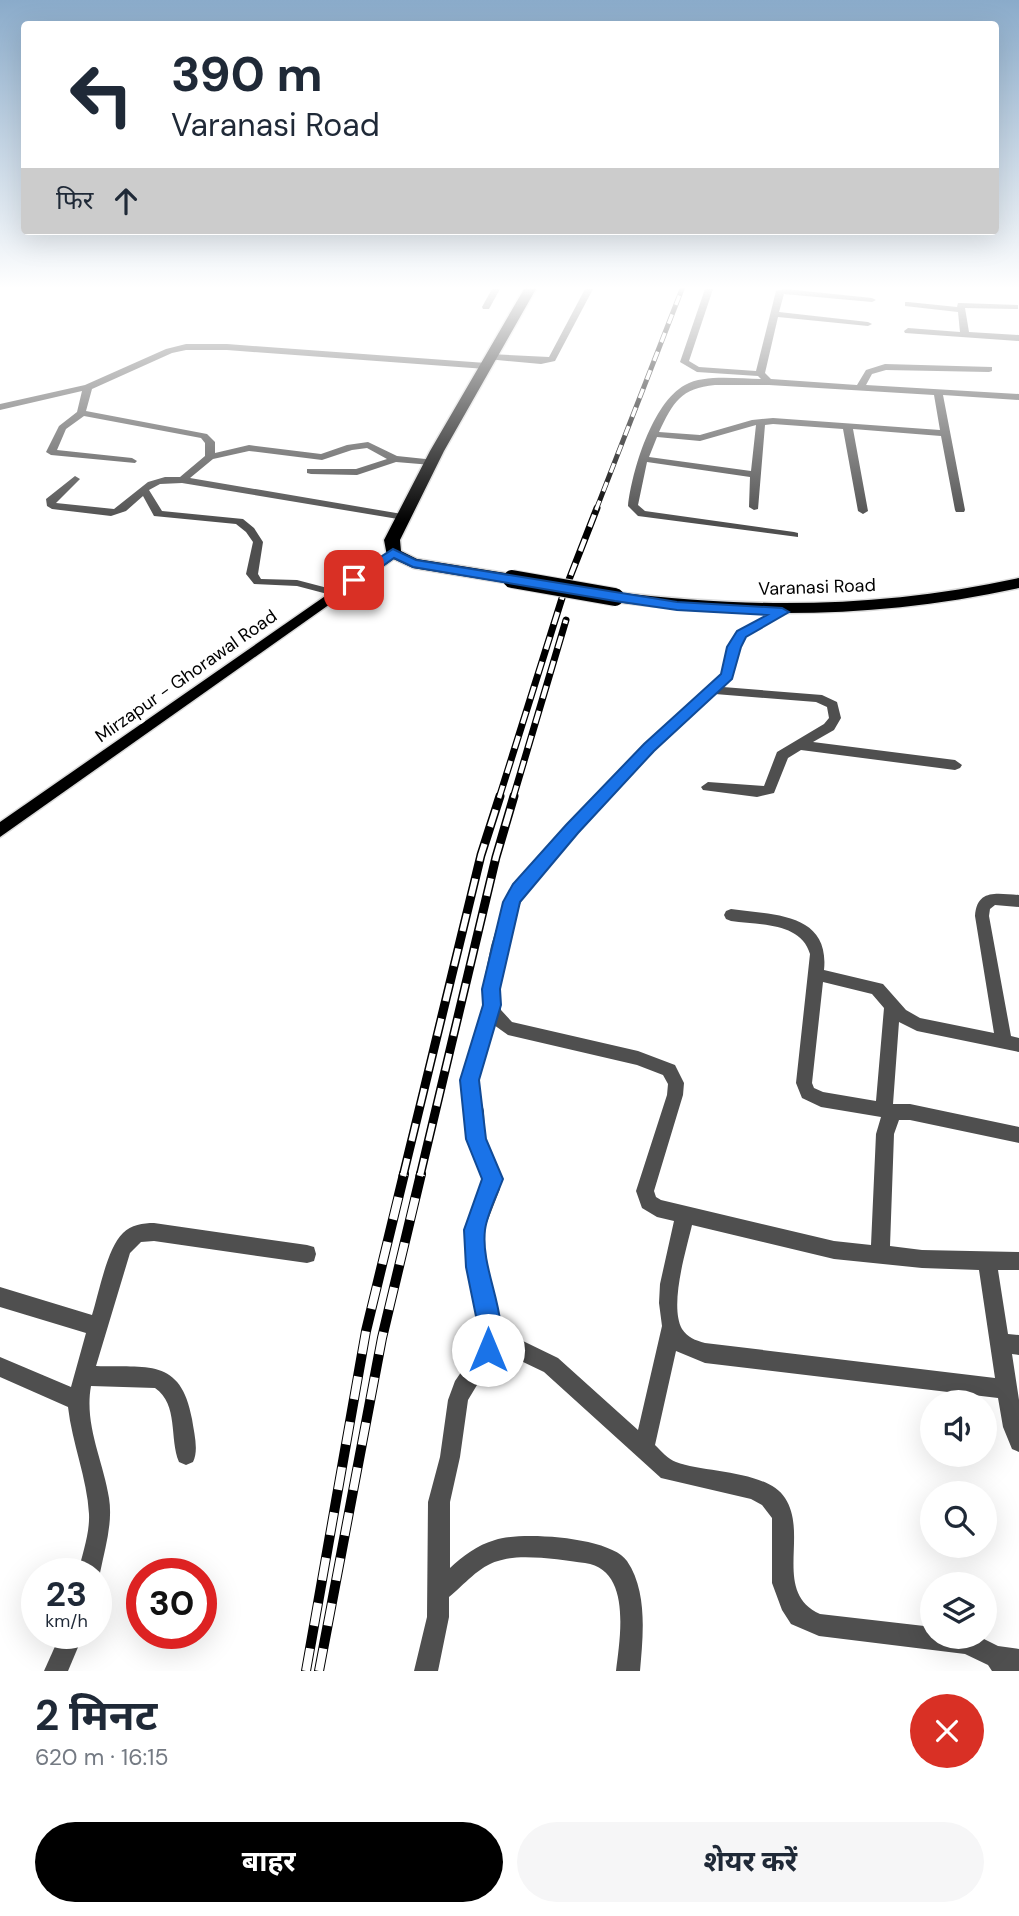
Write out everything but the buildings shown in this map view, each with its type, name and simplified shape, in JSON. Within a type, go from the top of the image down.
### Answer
[{"type":"highway","points":[[393,553],[392,540],[485,367]]},
{"type":"highway","name":"Varanasi Road","points":[[393,553],[413,563],[615,597],[677,606],[782,612],[925,602],[1019,583]]},
{"type":"main road","name":"Mirzapur - Ghorawal Road","points":[[0,831],[393,553]]},
{"type":"street","points":[[0,407],[88,387],[133,367]]},
{"type":"street","points":[[693,367],[760,374],[769,382]]},
{"type":"street","points":[[760,374],[762,367]]},
{"type":"street","points":[[861,386],[869,372],[882,367]]},
{"type":"street","points":[[918,367],[989,369]]},
{"type":"street","points":[[794,536],[682,520],[636,510],[633,498],[653,434],[667,407],[688,387],[769,382],[1019,397]]},
{"type":"street","points":[[82,413],[88,387]]},
{"type":"street","points":[[938,391],[960,510]]},
{"type":"street","points":[[132,461],[51,452],[62,428],[82,413],[204,436],[210,442],[210,457]]},
{"type":"street","points":[[653,434],[699,438],[761,422],[847,425],[946,433]]},
{"type":"street","points":[[754,507],[761,422]]},
{"type":"street","points":[[847,425],[863,511]]},
{"type":"street","points":[[182,480],[210,457],[256,448],[322,457],[368,444],[395,459],[432,462]]},
{"type":"street","points":[[311,471],[363,471],[395,459]]},
{"type":"street","points":[[645,459],[755,475]]},
{"type":"street","points":[[75,478],[50,501],[52,506],[120,512],[154,483],[182,480],[404,517]]},
{"type":"street","points":[[144,489],[158,514],[231,520],[244,524],[258,542],[252,574],[258,582],[297,583],[335,593]]},
{"type":"street","points":[[426,1671],[435,1638],[439,1591],[439,1502],[450,1457],[458,1400],[488,1350],[491,1336],[474,1249],[475,1230],[492,1179],[476,1139],[470,1080],[492,1005],[491,989],[502,932],[512,902],[519,888],[649,748],[730,672],[734,647],[741,634],[782,612]]},
{"type":"street","points":[[708,787],[764,792],[771,785],[778,761],[833,722],[835,709],[833,705],[818,698],[713,690]]},
{"type":"street","points":[[799,745],[955,765]]},
{"type":"street","points":[[816,974],[877,989],[900,1015],[917,1024],[1011,1043],[982,916],[983,906],[992,899],[1019,901]]},
{"type":"street","points":[[731,915],[796,926],[817,941],[804,1083],[808,1093],[821,1099],[889,1111],[911,1112],[1019,1135]]},
{"type":"street","points":[[492,1005],[499,1021],[508,1028],[638,1058],[669,1070],[676,1083],[675,1095],[645,1191],[648,1202],[657,1208],[834,1250],[922,1259],[1019,1261]]},
{"type":"street","points":[[880,1255],[892,1005]]},
{"type":"street","points":[[644,1448],[671,1328],[667,1303],[685,1215]]},
{"type":"street","points":[[92,1558],[100,1518],[78,1401],[83,1376],[122,1249],[130,1237],[139,1232],[307,1254]]},
{"type":"street","points":[[987,1259],[1007,1389],[1019,1442]]},
{"type":"street","points":[[0,1297],[99,1326]]},
{"type":"street","points":[[671,1328],[685,1346],[705,1353],[1007,1389]]},
{"type":"street","points":[[491,1336],[551,1365],[668,1471],[753,1489],[770,1497],[783,1518],[783,1583],[799,1616],[819,1625],[967,1643],[984,1649],[1007,1663]]},
{"type":"street","points":[[999,1342],[1019,1345]]},
{"type":"street","points":[[0,1367],[78,1401]]},
{"type":"street","points":[[83,1376],[157,1378],[166,1382],[174,1392],[179,1409],[186,1455]]},
{"type":"street","points":[[439,1591],[498,1549],[592,1553],[608,1559],[620,1570],[626,1587],[630,1628],[628,1671]]},
{"type":"street","points":[[56,1671],[66,1649]]},
{"type":"railway","points":[[596,510],[652,367]]},
{"type":"railway","points":[[499,798],[563,595],[597,508]]},
{"type":"railway","points":[[513,798],[566,620]]},
{"type":"railway","points":[[403,1176],[481,855],[500,796]]},
{"type":"railway","points":[[420,1176],[496,857],[514,796]]},
{"type":"railway","points":[[306,1671],[366,1331],[404,1174]]},
{"type":"railway","points":[[319,1671],[382,1338],[421,1174]]},
{"type":"route","points":[[354,580],[393,553],[413,563],[441,569],[615,597],[677,606],[782,612],[741,634],[734,647],[730,672],[723,681],[649,748],[572,829],[519,888],[507,914],[491,989],[492,1005],[470,1080],[476,1139],[492,1179],[491,1189],[478,1216],[474,1249],[489,1320],[491,1336],[488,1350]]}]
